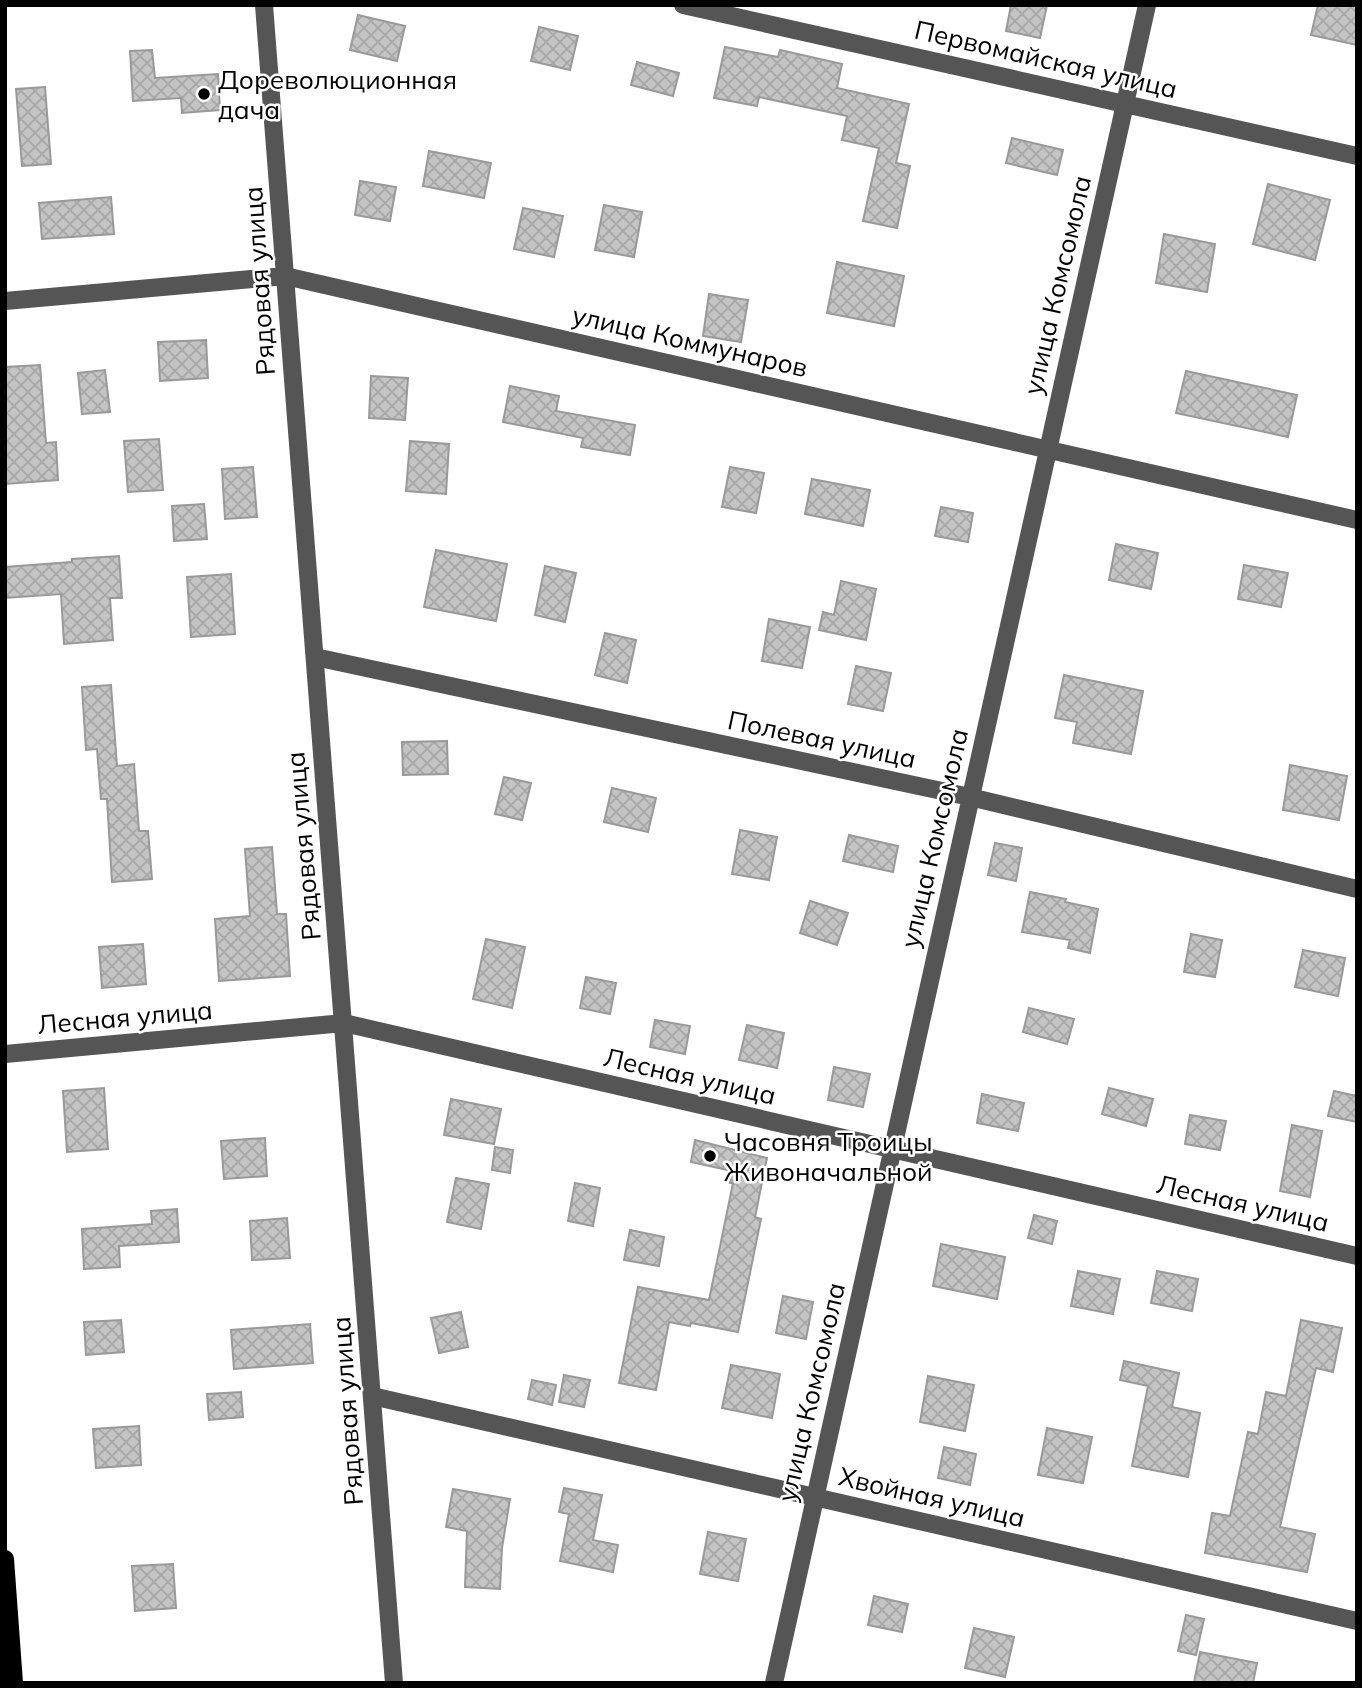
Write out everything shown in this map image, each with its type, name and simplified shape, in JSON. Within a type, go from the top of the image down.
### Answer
[{"type":"main road","points":[[5,1559],[14,1683]]},
{"type":"street","name":"Рядовая улица","points":[[264,5],[394,1683]]},
{"type":"street","name":"Первомайская улица","points":[[683,5],[1357,156]]},
{"type":"street","name":"улица Комсомола","points":[[774,1683],[1147,5]]},
{"type":"street","name":"улица Коммунаров","points":[[5,301],[285,276],[1357,520]]},
{"type":"street","name":"Полевая улица","points":[[315,657],[970,797],[1357,889]]},
{"type":"street","name":"Лесная улица","points":[[5,1054],[344,1023],[1357,1255]]},
{"type":"street","name":"Хвойная улица","points":[[372,1396],[1357,1621]]},
{"type":"building","points":[[1011,5],[1047,5],[1040,38],[1006,31]]},
{"type":"building","points":[[1318,5],[1357,5],[1357,45],[1311,35]]},
{"type":"building","points":[[358,15],[405,26],[397,61],[350,50]]},
{"type":"building","points":[[539,27],[578,36],[570,70],[531,61]]},
{"type":"building","points":[[725,47],[778,57],[780,50],[842,64],[837,88],[909,104],[896,163],[910,166],[897,228],[863,221],[879,148],[842,140],[847,116],[759,97],[757,106],[714,98]]},
{"type":"building","points":[[152,50],[155,78],[218,74],[220,110],[182,113],[181,98],[133,101],[130,51]]},
{"type":"building","points":[[637,62],[679,73],[673,96],[631,85]]},
{"type":"building","points":[[45,87],[51,164],[22,166],[16,89]]},
{"type":"building","points":[[1012,138],[1063,150],[1057,175],[1006,163]]},
{"type":"building","points":[[429,151],[491,163],[484,198],[423,186]]},
{"type":"building","points":[[360,181],[396,187],[390,221],[355,215]]},
{"type":"building","points":[[1268,184],[1330,200],[1315,260],[1253,244]]},
{"type":"building","points":[[111,197],[114,234],[42,239],[39,203]]},
{"type":"building","points":[[604,205],[642,212],[634,257],[595,250]]},
{"type":"building","points":[[523,208],[563,216],[554,257],[514,249]]},
{"type":"building","points":[[1164,234],[1215,244],[1207,292],[1156,283]]},
{"type":"building","points":[[837,262],[904,276],[894,326],[827,313]]},
{"type":"building","points":[[709,294],[748,300],[741,342],[703,336]]},
{"type":"building","points":[[206,340],[208,378],[160,381],[158,342]]},
{"type":"building","points":[[40,365],[46,443],[56,442],[58,480],[5,484],[5,367]]},
{"type":"building","points":[[105,370],[110,412],[82,414],[78,373]]},
{"type":"building","points":[[1186,371],[1297,395],[1288,437],[1176,413]]},
{"type":"building","points":[[371,376],[408,378],[405,420],[369,418]]},
{"type":"building","points":[[510,386],[559,396],[556,411],[635,425],[630,455],[581,447],[583,438],[503,422]]},
{"type":"building","points":[[159,439],[163,490],[128,492],[124,441]]},
{"type":"building","points":[[410,441],[449,444],[446,494],[406,491]]},
{"type":"building","points":[[253,467],[257,517],[225,519],[222,469]]},
{"type":"building","points":[[730,467],[764,473],[756,513],[722,507]]},
{"type":"building","points":[[812,479],[870,490],[863,526],[805,514]]},
{"type":"building","points":[[204,504],[207,539],[174,541],[172,506]]},
{"type":"building","points":[[941,507],[973,513],[968,542],[935,536]]},
{"type":"building","points":[[1116,544],[1158,553],[1151,589],[1109,580]]},
{"type":"building","points":[[436,550],[507,564],[496,621],[424,607]]},
{"type":"building","points":[[119,556],[122,598],[110,598],[113,640],[64,644],[61,594],[5,598],[5,567]]},
{"type":"building","points":[[1244,565],[1288,573],[1281,607],[1238,599]]},
{"type":"building","points":[[545,566],[576,573],[565,622],[535,615]]},
{"type":"building","points":[[231,574],[235,634],[191,637],[187,577]]},
{"type":"building","points":[[841,581],[876,589],[866,640],[819,630],[823,612],[834,615]]},
{"type":"building","points":[[769,619],[810,627],[802,668],[762,661]]},
{"type":"building","points":[[605,633],[636,640],[627,683],[595,675]]},
{"type":"building","points":[[856,666],[891,673],[883,711],[848,704]]},
{"type":"building","points":[[1064,675],[1143,691],[1131,754],[1073,743],[1077,722],[1055,718]]},
{"type":"building","points":[[111,685],[117,766],[134,764],[139,831],[148,831],[152,879],[112,882],[107,799],[101,799],[97,749],[86,750],[82,687]]},
{"type":"building","points":[[447,741],[448,774],[403,775],[402,742]]},
{"type":"building","points":[[1290,765],[1347,776],[1339,820],[1283,810]]},
{"type":"building","points":[[504,777],[531,783],[522,820],[495,814]]},
{"type":"building","points":[[612,788],[656,798],[648,832],[604,822]]},
{"type":"building","points":[[740,830],[777,837],[769,880],[732,874]]},
{"type":"building","points":[[849,835],[898,846],[893,872],[843,861]]},
{"type":"building","points":[[995,843],[1022,848],[1016,881],[988,875]]},
{"type":"building","points":[[272,847],[277,914],[286,914],[290,976],[219,981],[215,919],[250,916],[245,849]]},
{"type":"building","points":[[1030,892],[1098,909],[1090,953],[1068,948],[1070,940],[1022,932]]},
{"type":"building","points":[[810,901],[848,913],[837,945],[800,933]]},
{"type":"building","points":[[1191,934],[1222,940],[1215,977],[1184,972]]},
{"type":"building","points":[[486,939],[525,947],[512,1008],[473,999]]},
{"type":"building","points":[[143,944],[146,984],[102,988],[99,947]]},
{"type":"building","points":[[1303,950],[1345,958],[1338,996],[1295,987]]},
{"type":"building","points":[[586,977],[616,983],[610,1014],[580,1008]]},
{"type":"building","points":[[1029,1008],[1074,1019],[1067,1044],[1023,1032]]},
{"type":"building","points":[[655,1020],[690,1026],[685,1054],[650,1047]]},
{"type":"building","points":[[747,1025],[784,1033],[777,1068],[739,1060]]},
{"type":"building","points":[[834,1067],[870,1074],[863,1107],[828,1100]]},
{"type":"building","points":[[104,1088],[108,1149],[67,1152],[63,1091]]},
{"type":"building","points":[[1109,1088],[1153,1099],[1146,1126],[1102,1114]]},
{"type":"building","points":[[1334,1091],[1357,1096],[1357,1122],[1328,1116]]},
{"type":"building","points":[[982,1094],[1024,1103],[1018,1131],[977,1123]]},
{"type":"building","points":[[451,1099],[501,1109],[494,1144],[444,1135]]},
{"type":"building","points":[[1190,1115],[1226,1121],[1220,1150],[1185,1144]]},
{"type":"building","points":[[1292,1125],[1322,1131],[1310,1197],[1280,1191]]},
{"type":"building","points":[[265,1138],[267,1176],[224,1179],[221,1141]]},
{"type":"building","points":[[695,1140],[767,1158],[755,1217],[761,1219],[738,1332],[691,1323],[690,1326],[669,1322],[656,1390],[619,1383],[638,1287],[709,1300],[733,1183],[730,1183],[732,1171],[691,1162]]},
{"type":"building","points":[[495,1147],[513,1150],[510,1173],[492,1170]]},
{"type":"building","points":[[456,1178],[489,1184],[481,1229],[447,1222]]},
{"type":"building","points":[[575,1183],[600,1188],[593,1226],[568,1221]]},
{"type":"building","points":[[177,1209],[179,1242],[119,1246],[120,1267],[84,1269],[82,1229],[152,1224],[151,1211]]},
{"type":"building","points":[[1034,1215],[1057,1221],[1052,1244],[1028,1238]]},
{"type":"building","points":[[287,1218],[290,1258],[252,1260],[250,1221]]},
{"type":"building","points":[[630,1230],[664,1237],[659,1266],[624,1260]]},
{"type":"building","points":[[941,1244],[1005,1257],[997,1299],[933,1286]]},
{"type":"building","points":[[1078,1271],[1120,1279],[1113,1314],[1071,1306]]},
{"type":"building","points":[[1157,1271],[1198,1279],[1192,1311],[1151,1303]]},
{"type":"building","points":[[783,1296],[813,1302],[806,1339],[776,1333]]},
{"type":"building","points":[[461,1312],[468,1347],[439,1353],[431,1318]]},
{"type":"building","points":[[121,1320],[124,1352],[86,1355],[84,1322]]},
{"type":"building","points":[[1301,1320],[1342,1328],[1333,1372],[1316,1368],[1280,1527],[1315,1534],[1307,1572],[1205,1553],[1212,1513],[1230,1516],[1248,1432],[1258,1434],[1266,1392],[1286,1396]]},
{"type":"building","points":[[310,1324],[313,1363],[234,1369],[231,1330]]},
{"type":"building","points":[[1124,1361],[1179,1373],[1172,1407],[1200,1413],[1188,1477],[1132,1466],[1148,1386],[1120,1380]]},
{"type":"building","points":[[731,1365],[780,1374],[772,1418],[722,1408]]},
{"type":"building","points":[[564,1375],[590,1380],[584,1407],[559,1402]]},
{"type":"building","points":[[928,1376],[974,1385],[965,1431],[920,1422]]},
{"type":"building","points":[[532,1380],[556,1385],[552,1405],[528,1399]]},
{"type":"building","points":[[241,1392],[243,1417],[209,1420],[207,1394]]},
{"type":"building","points":[[139,1426],[141,1465],[96,1468],[93,1429]]},
{"type":"building","points":[[1047,1428],[1092,1437],[1083,1483],[1038,1475]]},
{"type":"building","points":[[944,1447],[976,1454],[970,1485],[938,1478]]},
{"type":"building","points":[[564,1488],[602,1495],[593,1540],[618,1545],[613,1572],[560,1561],[569,1514],[559,1512]]},
{"type":"building","points":[[453,1489],[510,1499],[502,1548],[500,1589],[465,1587],[467,1531],[446,1527]]},
{"type":"building","points":[[708,1532],[746,1539],[738,1581],[700,1574]]},
{"type":"building","points":[[173,1564],[176,1608],[135,1611],[132,1566]]},
{"type":"building","points":[[874,1596],[908,1604],[902,1632],[868,1625]]},
{"type":"building","points":[[1186,1615],[1204,1619],[1196,1655],[1178,1651]]},
{"type":"building","points":[[974,1628],[1014,1637],[1005,1677],[965,1668]]},
{"type":"building","points":[[1200,1652],[1257,1663],[1253,1683],[1194,1683]]},
{"type":"place","name":"Дореволюционная дача","points":[[204,94]]},
{"type":"place","name":"Часовня Троицы Живоначальной","points":[[710,1156]]}]
